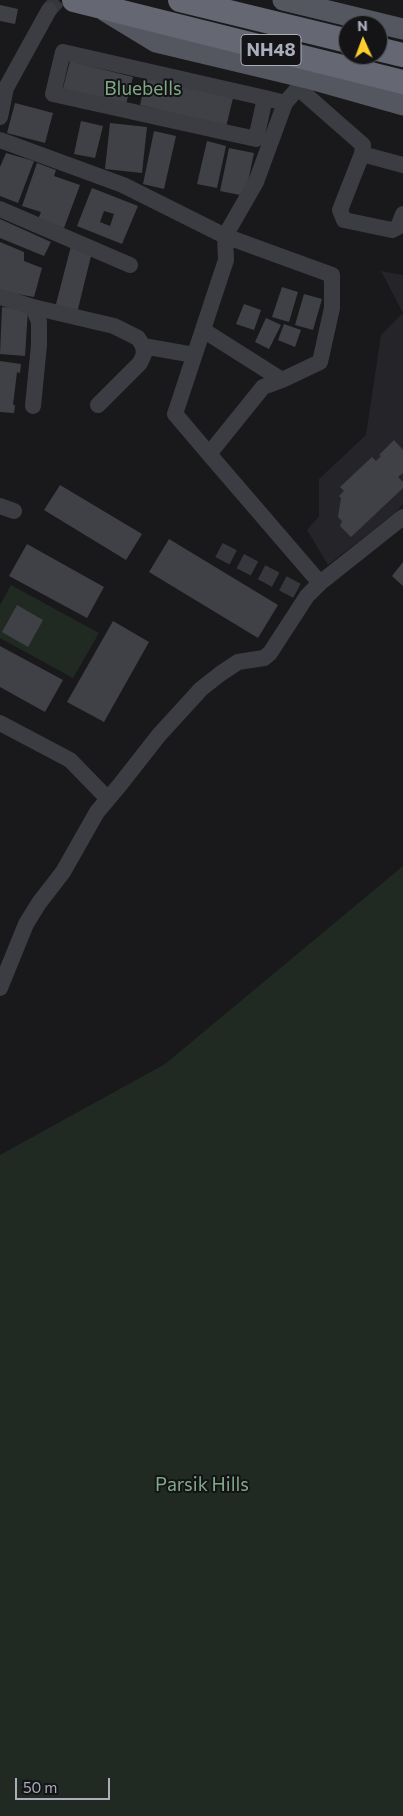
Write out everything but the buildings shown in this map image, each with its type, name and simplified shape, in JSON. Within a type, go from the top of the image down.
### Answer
[{"type":"highway","name":"NH48","points":[[74,0],[403,82]]},
{"type":"highway","name":"NH48","points":[[180,0],[338,39]]},
{"type":"highway","points":[[388,51],[403,55]]},
{"type":"main road","points":[[283,0],[403,29]]},
{"type":"main road","name":"NH48","points":[[100,8],[156,42],[302,83],[403,105]]},
{"type":"street","points":[[0,117],[6,88],[49,10]]},
{"type":"street","points":[[265,98],[256,139],[54,94],[63,52],[265,98],[285,103]]},
{"type":"street","points":[[320,583],[175,414],[226,260],[225,236],[256,182],[285,103],[302,83],[363,145],[362,154],[340,210],[344,220],[392,230],[398,227],[403,214]]},
{"type":"street","points":[[0,140],[123,185],[225,236],[332,275],[332,308],[320,362],[282,380],[263,386],[210,454]]},
{"type":"street","points":[[362,154],[403,165]]},
{"type":"street","points":[[0,209],[130,266]]},
{"type":"street","points":[[0,297],[33,307],[114,326],[138,338],[143,346],[144,354],[140,363],[98,405]]},
{"type":"street","points":[[33,307],[39,322],[39,345],[33,406]]},
{"type":"street","points":[[203,330],[282,380]]},
{"type":"street","points":[[143,346],[194,356]]},
{"type":"street","points":[[0,988],[26,924],[39,903],[64,872],[97,812],[158,734],[200,689],[220,674],[238,662],[264,658],[270,653],[306,596],[403,517]]},
{"type":"street","points":[[0,723],[70,760],[108,799]]},
{"type":"shaded area","points":[[381,271],[403,275],[403,313]]},
{"type":"shaded area","points":[[403,313],[403,504],[395,513],[328,565],[307,530],[319,516],[319,479],[366,435],[381,335]]},
{"type":"green space","points":[[11,585],[99,633],[73,678],[0,638],[0,605]]},
{"type":"green space","name":"Parsik Hills","points":[[403,866],[403,1816],[0,1816],[0,1155],[165,1064]]},
{"type":"tunnel","points":[[49,10],[58,0]]},
{"type":"tunnel","points":[[219,550],[307,596]]},
{"type":"park label","name":"Bluebells","points":[[143,89]]}]
